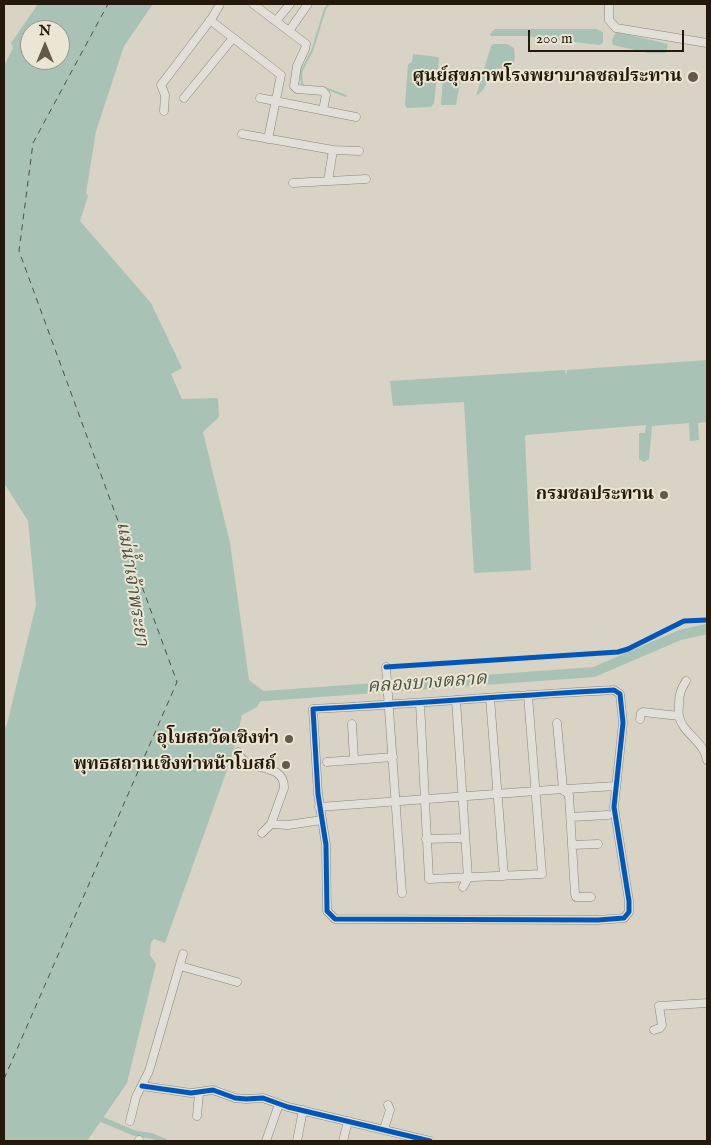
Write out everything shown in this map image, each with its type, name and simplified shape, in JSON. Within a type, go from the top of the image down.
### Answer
[{"type":"street","points":[[164,111],[165,95],[161,85],[220,4]]},
{"type":"street","points":[[254,4],[264,7],[276,21],[306,46],[297,66],[294,86],[297,89],[323,91],[326,95],[323,110]]},
{"type":"street","points":[[276,21],[290,4]]},
{"type":"street","points":[[289,31],[308,4]]},
{"type":"street","points":[[609,4],[608,16],[610,23],[616,28],[707,43]]},
{"type":"street","points":[[210,20],[282,75],[268,139]]},
{"type":"street","points":[[184,98],[232,38]]},
{"type":"street","points":[[260,98],[356,117]]},
{"type":"street","points":[[242,134],[333,150],[359,151]]},
{"type":"street","points":[[328,181],[333,150]]},
{"type":"street","points":[[292,183],[366,179]]},
{"type":"street","points":[[386,667],[402,893]]},
{"type":"street","points":[[686,681],[680,691],[679,716],[681,722],[706,752],[707,760]]},
{"type":"street","points":[[614,690],[620,694],[623,723],[614,807],[629,900],[629,912],[624,918],[598,920],[334,919],[327,911],[325,829],[319,807],[313,709],[388,706],[490,698],[614,690]]},
{"type":"street","points":[[420,703],[429,879],[504,876],[542,873],[528,695]]},
{"type":"street","points":[[490,698],[504,876]]},
{"type":"street","points":[[456,700],[468,878],[463,887]]},
{"type":"street","points":[[640,719],[643,712],[679,716]]},
{"type":"street","points":[[557,723],[563,790],[569,795],[575,896],[591,897]]},
{"type":"street","points":[[352,724],[354,760]]},
{"type":"street","points":[[238,752],[239,757],[246,762],[276,771],[284,782],[284,788],[271,824],[262,833]]},
{"type":"street","points":[[327,762],[392,758]]},
{"type":"street","points":[[319,807],[616,786]]},
{"type":"street","points":[[570,817],[608,815]]},
{"type":"street","points":[[271,824],[288,825],[322,820]]},
{"type":"street","points":[[426,839],[465,838]]},
{"type":"street","points":[[572,845],[598,844]]},
{"type":"street","points":[[130,1121],[136,1098],[152,1064],[184,954]]},
{"type":"street","points":[[180,966],[237,982]]},
{"type":"street","points":[[654,1030],[662,1025],[659,1006],[707,1003]]},
{"type":"street","points":[[142,1086],[200,1093],[213,1090],[246,1100],[263,1098],[278,1104],[384,1129],[409,1138],[430,1141]]},
{"type":"street","points":[[197,1116],[200,1093]]},
{"type":"street","points":[[266,1141],[278,1104]]},
{"type":"street","points":[[384,1129],[390,1110],[388,1105]]},
{"type":"street","points":[[297,1141],[303,1110]]},
{"type":"street","points":[[343,1141],[348,1121]]},
{"type":"water","name":"แม่น้ำเจ้าพระยา","points":[[38,4],[153,4],[124,46],[96,131],[86,193],[88,196],[80,221],[151,303],[182,368],[171,374],[182,399],[218,398],[219,417],[203,432],[230,543],[249,680],[265,692],[257,707],[242,715],[232,756],[165,943],[154,939],[151,942],[150,955],[156,964],[127,1083],[87,1141],[4,1141],[4,730],[36,605],[28,521],[4,483],[4,66],[13,48],[11,43],[20,30],[20,70],[70,70],[70,20],[27,20]]},
{"type":"water","points":[[495,29],[596,29],[603,32],[603,43],[599,45],[525,36],[491,36],[490,34]]},
{"type":"water","points":[[617,32],[668,44],[666,53],[648,53],[613,45],[612,41]]},
{"type":"water","points":[[494,44],[507,44],[514,48],[515,58],[513,65],[503,69],[497,68],[493,71],[483,89],[476,96],[491,46]]},
{"type":"water","points":[[413,54],[438,57],[439,59],[434,103],[431,107],[407,108],[405,105],[408,64],[412,62]]},
{"type":"water","points":[[443,76],[461,78],[456,105],[441,105]]},
{"type":"water","points":[[707,360],[707,422],[698,423],[699,440],[690,441],[689,423],[652,426],[649,459],[644,462],[639,459],[639,433],[645,433],[646,425],[526,435],[531,570],[474,573],[464,402],[393,406],[390,381],[565,370],[566,376],[567,370]]},
{"type":"waterway","points":[[305,87],[302,84],[301,72],[312,51],[325,9],[329,4]]},
{"type":"waterway","points":[[325,88],[346,96]]},
{"type":"waterway","name":"คลองบางตลาด","points":[[251,697],[594,672],[680,635],[707,629]]},
{"type":"waterway","points":[[96,1117],[134,1133],[152,1136],[164,1141]]},
{"type":"ferry route","points":[[4,1079],[177,682],[19,251],[33,143],[108,4]]},
{"type":"cycle path","points":[[386,667],[618,652],[628,649],[684,621],[707,620]]},
{"type":"cycle path","points":[[614,690],[620,694],[623,723],[614,807],[629,901],[629,912],[624,918],[598,920],[335,919],[327,911],[326,845],[318,794],[313,709],[614,690]]},
{"type":"cycle path","points":[[142,1086],[191,1093],[213,1090],[235,1098],[263,1098],[288,1107],[430,1141]]},
{"type":"place","name":"ศูนย์สุขภาพโรงพยาบาลชลประทาน","points":[[693,77]]},
{"type":"place","name":"กรมชลประทาน","points":[[664,495]]},
{"type":"place","name":"อุโบสถวัดเชิงท่า","points":[[289,739]]},
{"type":"place","name":"พุทธสถานเชิงท่าหน้าโบสถ์","points":[[286,765]]}]
